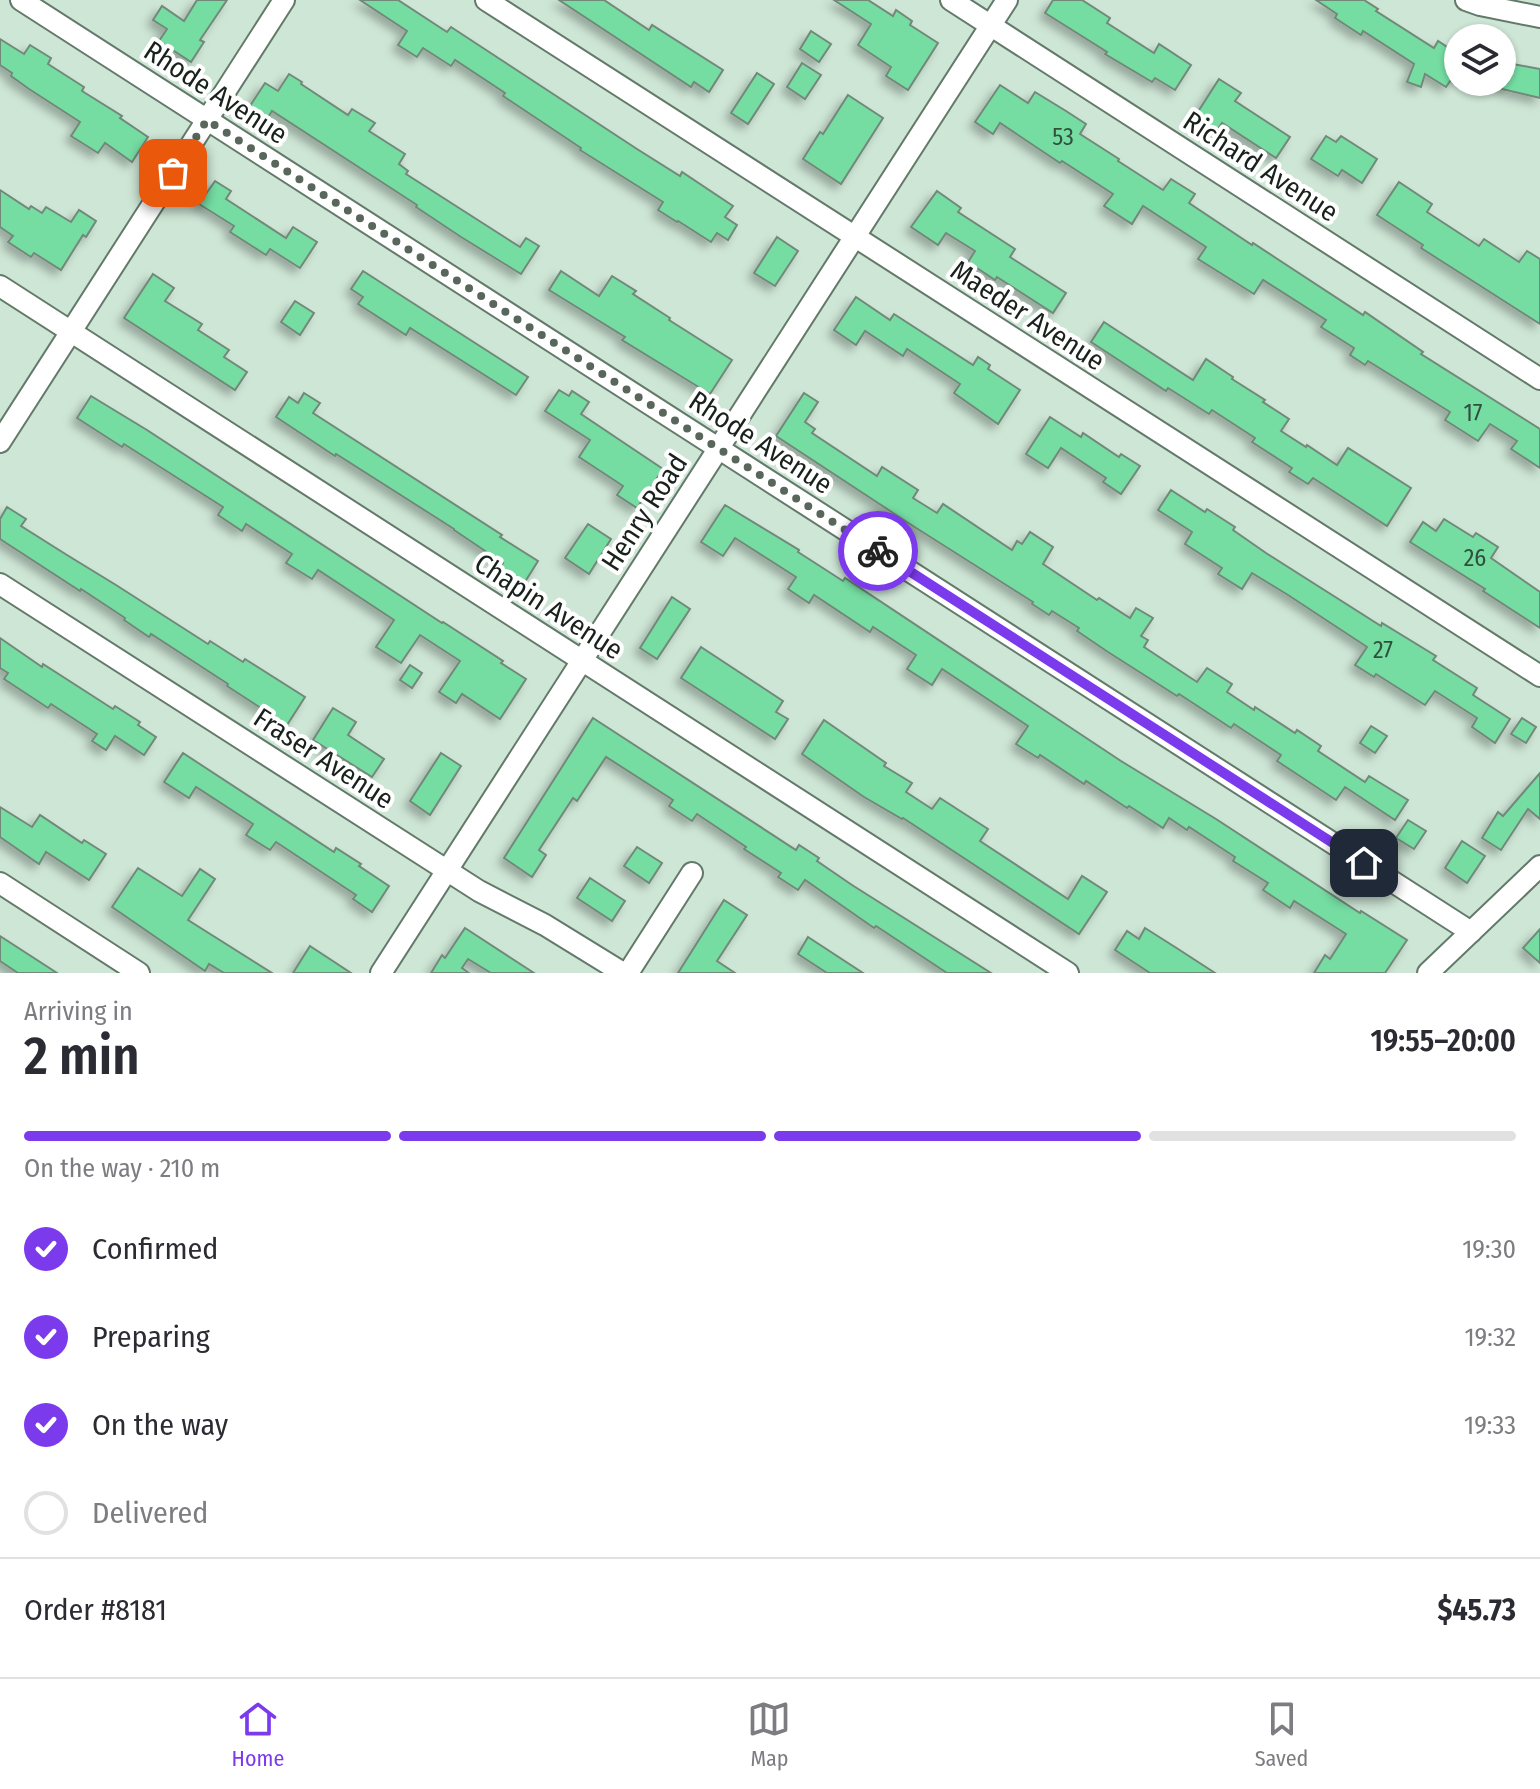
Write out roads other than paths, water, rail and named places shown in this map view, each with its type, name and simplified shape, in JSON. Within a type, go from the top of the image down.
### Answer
[{"type":"street","name":"Rhode Avenue","points":[[21,0],[1471,932]]},
{"type":"street","points":[[0,442],[284,0]]},
{"type":"street","name":"Maeder Avenue","points":[[486,0],[1540,676]]},
{"type":"street","name":"Richard Avenue","points":[[951,0],[1540,379]]},
{"type":"street","name":"Henry Road","points":[[381,973],[1007,0]]},
{"type":"street","points":[[1466,0],[1540,17]]},
{"type":"street","name":"Chapin Avenue","points":[[0,286],[1068,973]]},
{"type":"street","name":"Fraser Avenue","points":[[0,584],[479,891],[545,925],[625,973]]},
{"type":"street","points":[[1428,973],[1540,866]]},
{"type":"street","points":[[625,973],[692,873]]},
{"type":"street","points":[[0,883],[139,973]]}]
